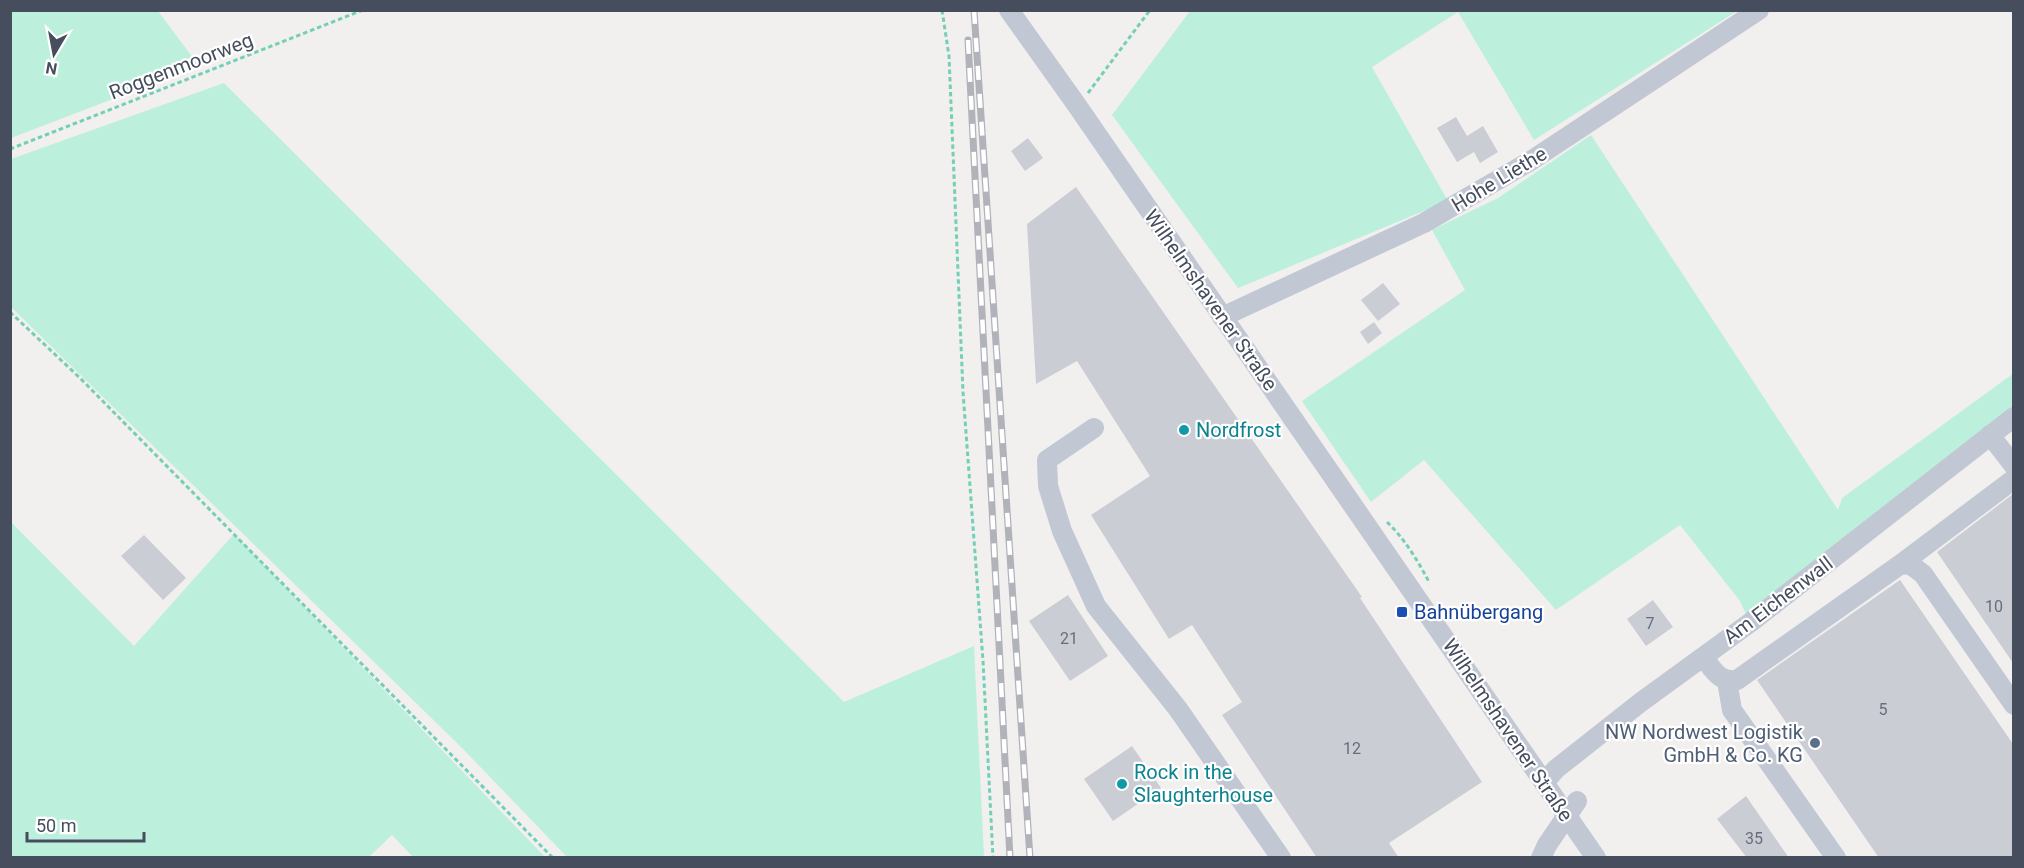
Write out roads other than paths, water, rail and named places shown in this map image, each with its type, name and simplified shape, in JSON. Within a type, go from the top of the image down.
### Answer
[{"type":"street","name":"Wilhelmshavener Straße","points":[[1009,10],[1544,783],[1572,809],[1596,858]]},
{"type":"street","name":"Hohe Liethe","points":[[1222,317],[1425,223],[1532,160],[1759,10]]},
{"type":"street","name":"Am Eichenwall","points":[[1544,783],[1556,769],[1641,702],[1703,657],[2013,417]]},
{"type":"street","points":[[1094,428],[1047,460],[1048,486],[1062,531],[1096,606],[1178,708],[1281,858]]},
{"type":"street","points":[[1990,435],[2013,466]]},
{"type":"street","points":[[1703,657],[1727,681],[1737,680],[1901,564],[2013,479]]},
{"type":"street","points":[[1901,564],[1911,565],[1923,574],[2013,705]]},
{"type":"street","points":[[1727,681],[1732,711],[1836,858]]},
{"type":"street","points":[[1541,858],[1546,845],[1572,809]]},
{"type":"railway","points":[[974,10],[1030,858]]},
{"type":"railway","points":[[968,40],[1010,858]]},
{"type":"place","name":"Nordfrost","points":[[1184,430]]},
{"type":"place","name":"Bahnübergang","points":[[1402,612]]},
{"type":"place","name":"NW Nordwest Logistik GmbH & Co. KG","points":[[1815,743]]},
{"type":"place","name":"Rock in the Slaughterhouse","points":[[1122,784]]}]
